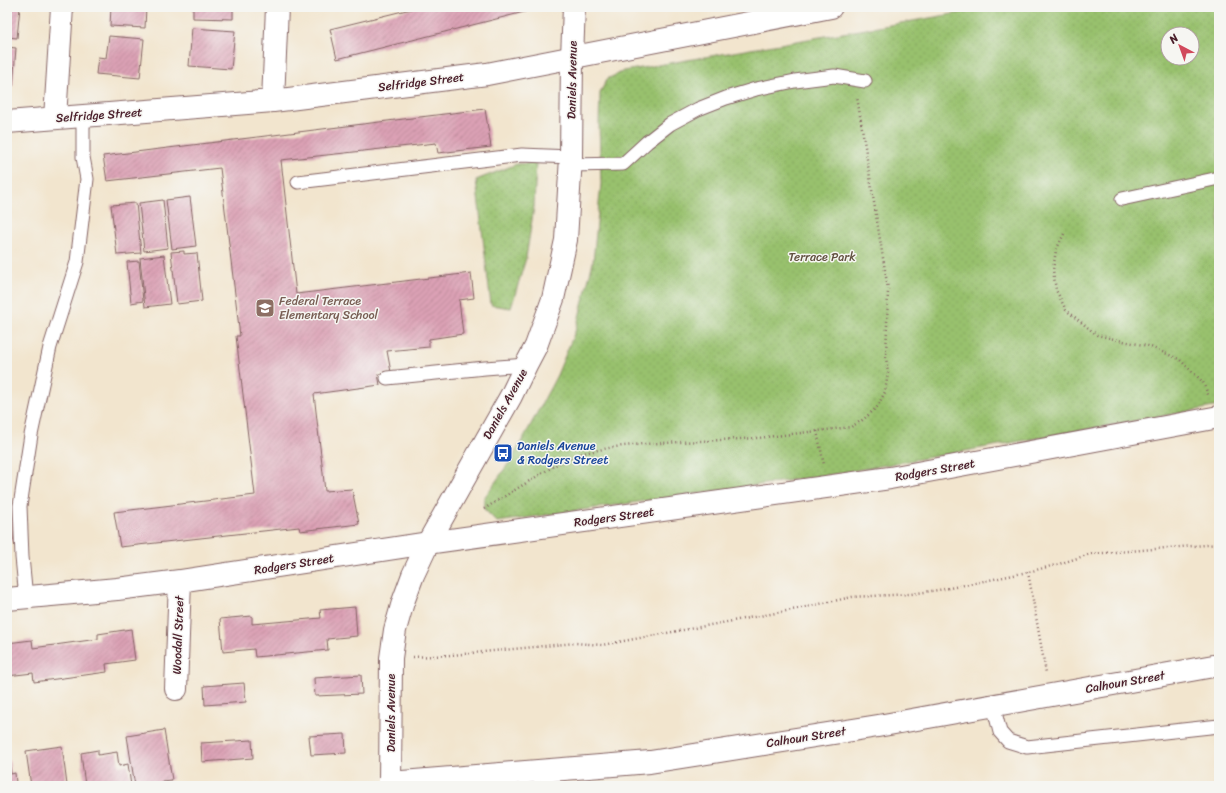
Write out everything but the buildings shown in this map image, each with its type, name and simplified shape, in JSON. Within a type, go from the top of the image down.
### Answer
[{"type":"street","points":[[55,118],[62,7]]},
{"type":"street","points":[[273,101],[277,7]]},
{"type":"street","name":"Daniels Avenue","points":[[390,784],[391,658],[403,602],[413,575],[428,543],[510,396],[536,346],[553,299],[566,240],[571,161],[574,7]]},
{"type":"street","name":"Selfridge Street","points":[[7,122],[273,101],[487,74],[831,7]]},
{"type":"street","name":"Rodgers Street","points":[[17,598],[117,589],[180,581],[428,543],[890,478],[1218,417]]},
{"type":"street","name":"Woodall Street","points":[[176,689],[180,581]]},
{"type":"street","name":"Calhoun Street","points":[[390,784],[650,762],[870,727],[1219,665]]},
{"type":"lane","points":[[298,182],[522,155],[571,161],[623,164],[670,124],[698,109],[726,98],[756,89],[795,81],[834,76],[859,80]]},
{"type":"lane","points":[[17,598],[22,557],[20,506],[31,436],[50,347],[76,262],[87,179],[83,157],[83,116]]},
{"type":"lane","points":[[1122,199],[1219,178]]},
{"type":"lane","points":[[387,378],[526,365]]},
{"type":"lane","points":[[993,705],[1000,732],[1008,741],[1027,747],[1219,726]]},
{"type":"path","points":[[484,509],[551,468],[583,453],[614,447],[643,444],[736,440],[851,427],[864,419],[877,407],[885,392],[888,373],[886,357],[888,289],[859,80]]},
{"type":"path","points":[[1064,234],[1056,250],[1053,270],[1056,290],[1066,310],[1097,334],[1148,346],[1179,358],[1203,382],[1218,417]]},
{"type":"path","points":[[817,431],[824,459]]},
{"type":"path","points":[[391,658],[452,655],[575,643],[602,645],[792,610],[852,597],[911,594],[945,589],[1028,572],[1090,554],[1219,544]]},
{"type":"path","points":[[1028,572],[1050,695]]},
{"type":"green space","name":"Terrace Park","points":[[993,7],[1219,7],[1219,406],[835,474],[497,522],[484,509],[484,498],[511,460],[557,375],[576,329],[593,262],[601,184],[599,124],[600,93],[607,79],[624,71]]},
{"type":"green space","points":[[536,163],[534,207],[526,258],[511,308],[491,305],[476,180],[517,164]]},
{"type":"place","name":"Federal Terrace Elementary School","points":[[265,308]]},
{"type":"place","name":"Daniels Avenue & Rodgers Street","points":[[503,453]]}]
